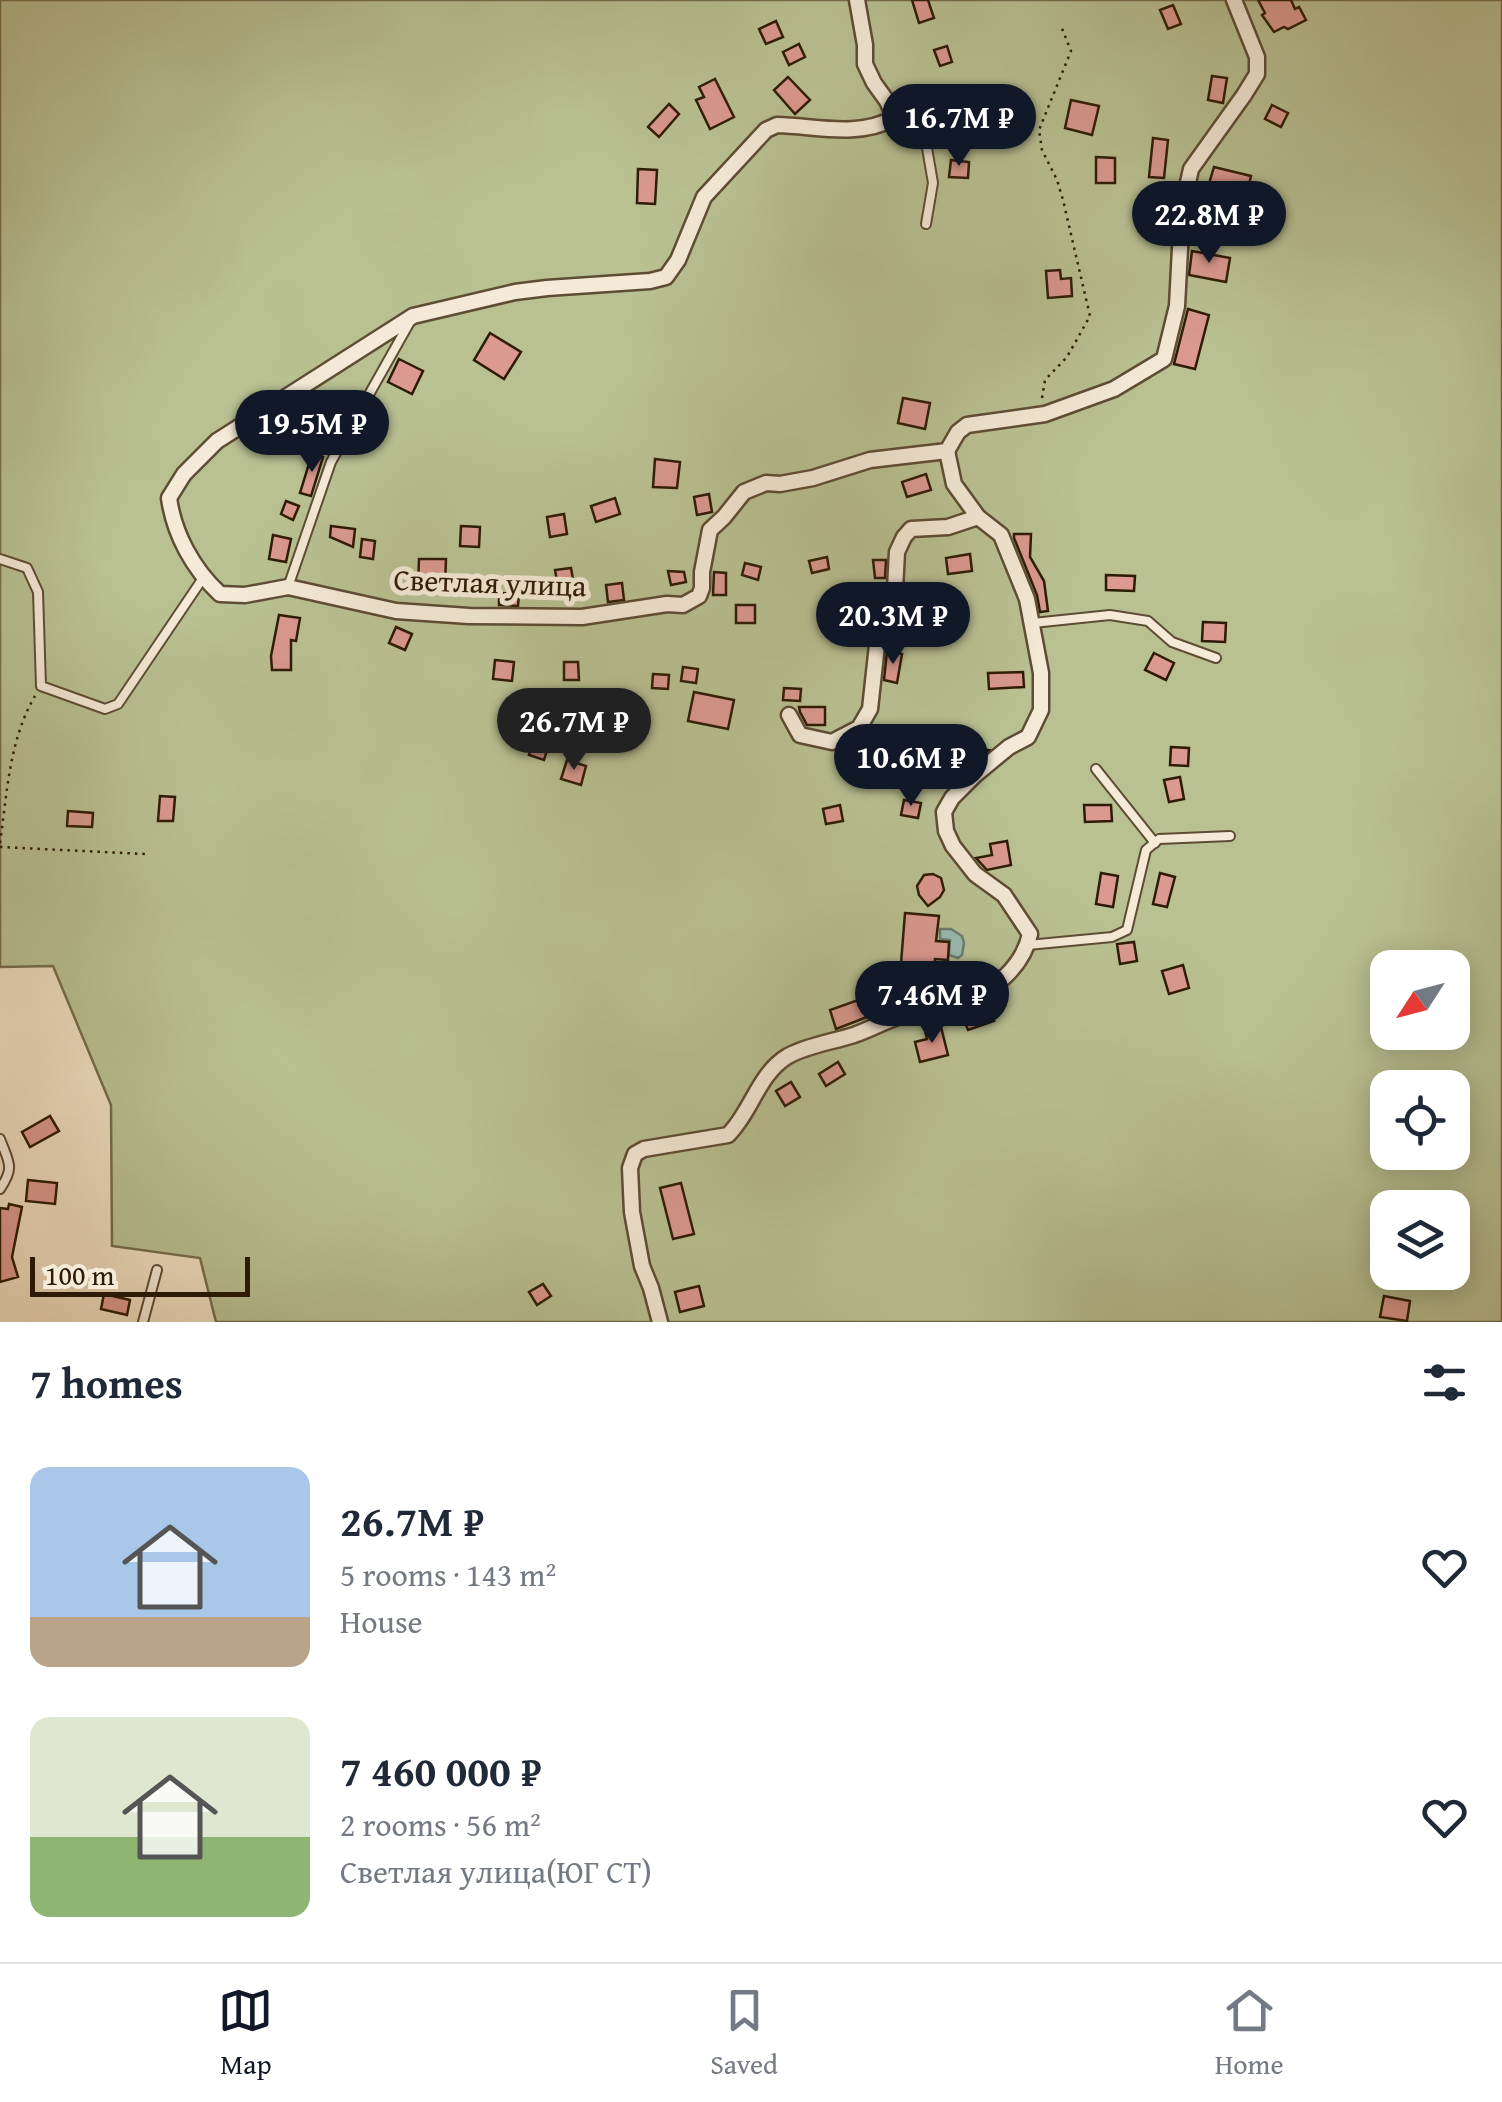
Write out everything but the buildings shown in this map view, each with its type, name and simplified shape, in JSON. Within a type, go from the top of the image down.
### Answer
[{"type":"street","points":[[203,578],[182,541],[169,498],[184,474],[217,442],[413,316],[515,292],[666,277],[678,260],[704,197],[766,130],[776,125],[855,130],[894,118],[866,64],[857,0]]},
{"type":"street","points":[[660,1322],[642,1266],[632,1212],[630,1168],[634,1154],[728,1135],[760,1084],[785,1058],[894,1018],[961,1004],[995,986],[1017,964],[1028,944],[1030,934],[1004,895],[975,874],[946,830],[944,812],[952,798],[1009,747],[1028,736],[1041,710],[1041,673],[1027,599],[1000,535],[978,517],[954,484],[947,452],[958,432],[967,426],[1044,414],[1114,389],[1164,359],[1177,306],[1182,210],[1190,169],[1256,74],[1257,56],[1234,0]]},
{"type":"street","name":"Светлая улица","points":[[203,578],[220,594],[245,596],[288,587],[396,612],[582,617],[683,605],[699,596],[702,588],[710,530],[744,492],[766,483],[813,478],[870,460],[947,452]]},
{"type":"street","points":[[789,715],[800,735],[832,742],[859,728],[870,709],[877,645],[886,626],[895,588],[897,552],[904,537],[911,529],[948,527],[978,517]]},
{"type":"lane","points":[[894,118],[905,115],[918,126],[928,148],[933,183],[926,224]]},
{"type":"lane","points":[[288,587],[331,462],[413,316]]},
{"type":"lane","points":[[0,559],[27,568],[38,592],[41,686],[105,709],[118,704],[203,578]]},
{"type":"lane","points":[[1032,623],[1110,615],[1148,620],[1172,642],[1216,658]]},
{"type":"lane","points":[[1096,768],[1155,843]]},
{"type":"lane","points":[[1028,944],[1112,937],[1127,930],[1146,850],[1160,840],[1230,836]]},
{"type":"lane","points":[[0,1139],[11,1167],[0,1189]]},
{"type":"lane","points":[[143,1322],[157,1270]]},
{"type":"path","points":[[1044,414],[1040,406],[1045,380],[1067,357],[1090,316],[1063,200],[1042,150],[1039,130],[1071,51],[1060,26]]},
{"type":"path","points":[[41,686],[29,706],[12,758],[0,845],[145,854]]},
{"type":"green space","points":[[0,0],[1502,0],[1502,1322],[216,1322],[200,1258],[112,1246],[111,1105],[53,966],[0,967]]},
{"type":"water","points":[[940,929],[951,929],[962,936],[962,955],[958,958],[949,955],[950,940],[940,939]]}]
